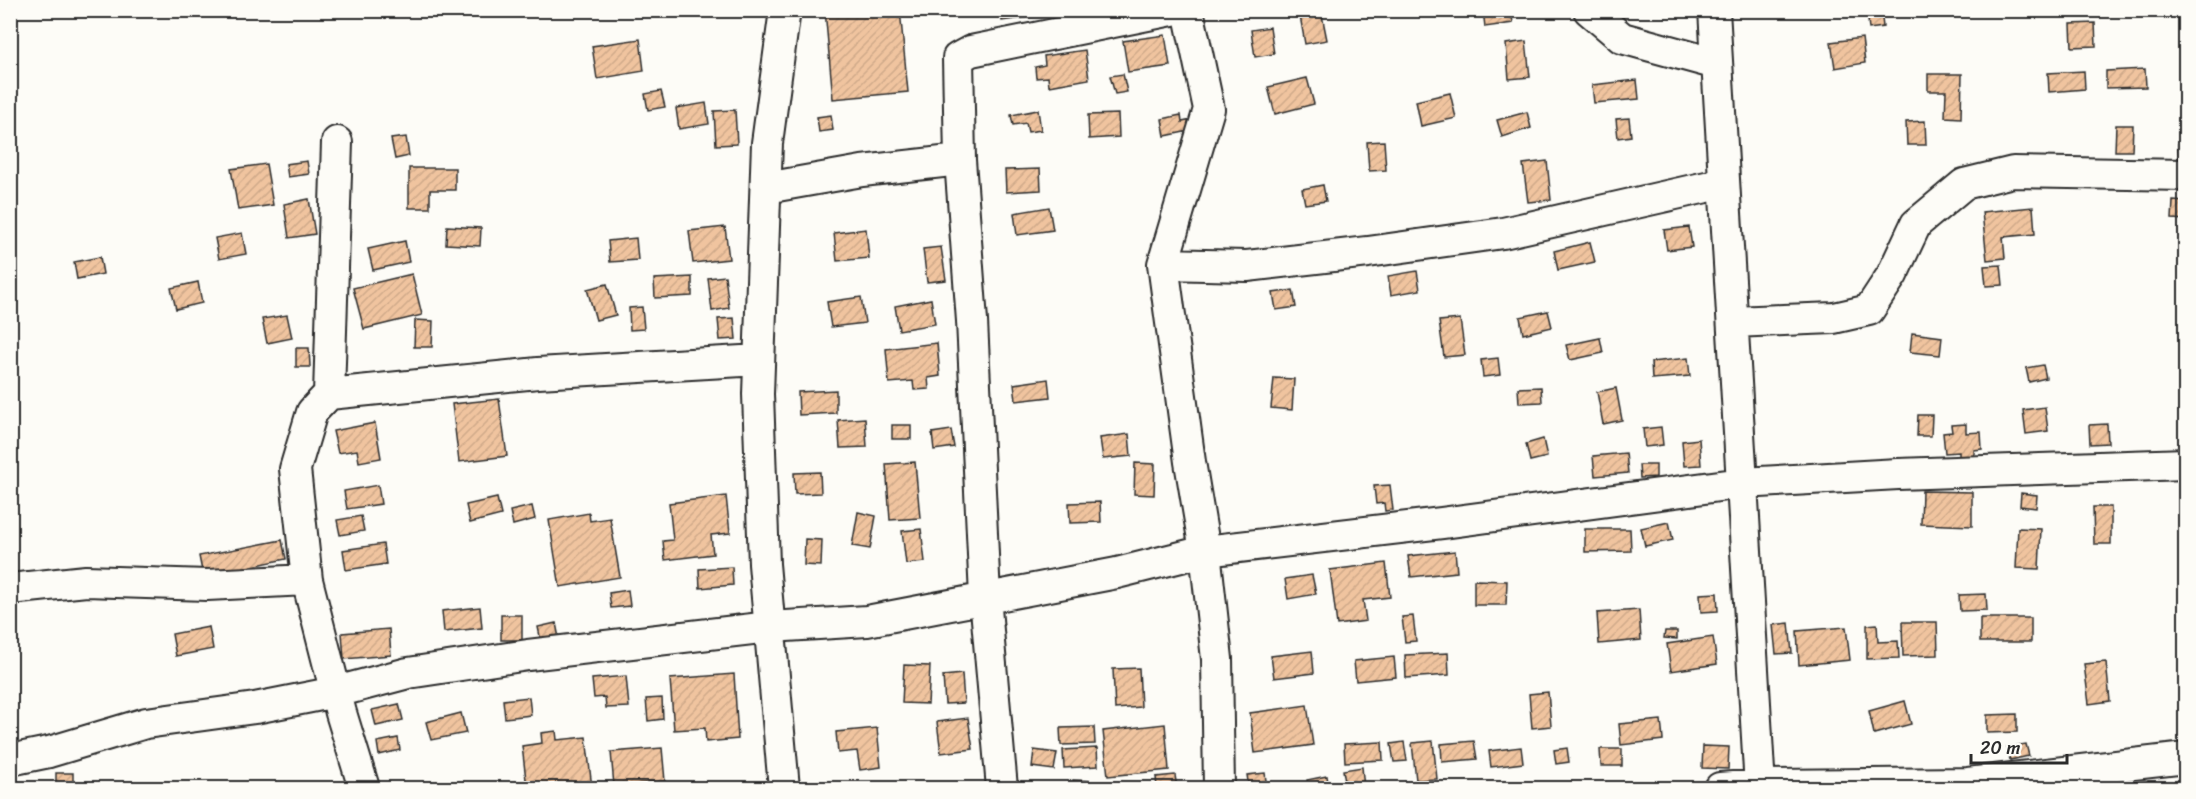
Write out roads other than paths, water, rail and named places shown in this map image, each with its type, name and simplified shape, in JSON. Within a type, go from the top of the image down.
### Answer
[{"type":"street","points":[[784,789],[762,508],[758,394],[767,143],[785,10]]},
{"type":"street","points":[[1002,789],[985,597],[972,321],[960,160],[958,58],[971,51],[1172,10]]},
{"type":"street","points":[[1188,10],[1209,109],[1163,264],[1190,462],[1205,551],[1217,659],[1220,789]]},
{"type":"street","points":[[1589,10],[1622,38],[1717,64]]},
{"type":"street","points":[[1714,10],[1760,787]]},
{"type":"street","points":[[329,394],[337,142]]},
{"type":"street","points":[[766,188],[862,171],[960,160]]},
{"type":"street","points":[[1733,322],[1834,318],[1869,310],[1892,275],[1916,224],[1964,184],[2013,172],[2186,175]]},
{"type":"street","points":[[1163,264],[1247,266],[1491,235],[1724,183]]},
{"type":"street","points":[[364,789],[307,580],[295,469],[312,412],[329,394],[538,373],[759,360]]},
{"type":"street","points":[[10,760],[49,752],[146,723],[255,708],[336,692],[408,673],[507,658],[770,627],[867,621],[1118,573],[1205,551],[1430,525],[1742,483],[1899,474],[2186,464]]},
{"type":"street","points":[[10,589],[86,581],[207,585],[307,580]]},
{"type":"street","points":[[1720,789],[1968,783],[2186,758]]}]
